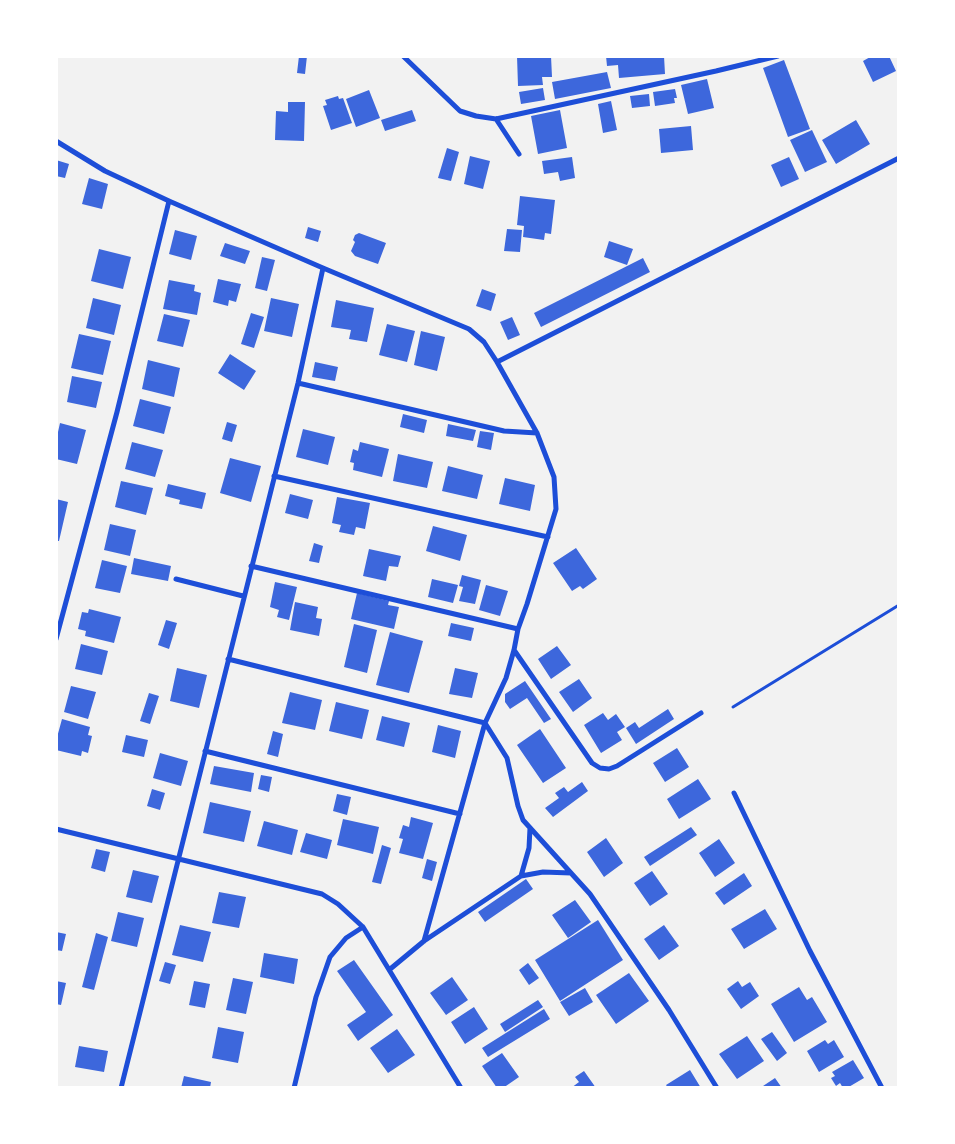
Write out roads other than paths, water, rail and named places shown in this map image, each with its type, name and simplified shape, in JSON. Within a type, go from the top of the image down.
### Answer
[{"type":"street","points":[[403,56],[460,110],[476,116],[496,118],[778,56]]},
{"type":"street","points":[[496,118],[520,154]]},
{"type":"street","points":[[56,141],[104,171],[169,202],[469,329],[484,342],[537,433],[554,476],[556,509],[528,604],[518,629],[506,678],[485,722],[424,941]]},
{"type":"street","points":[[497,362],[899,158]]},
{"type":"street","points":[[56,639],[117,412],[169,202]]},
{"type":"street","points":[[121,1088],[298,383],[323,268]]},
{"type":"street","points":[[298,383],[504,430],[537,433]]},
{"type":"street","points":[[274,476],[548,537]]},
{"type":"street","points":[[251,566],[518,629]]},
{"type":"street","points":[[176,578],[243,596]]},
{"type":"street","points":[[514,650],[592,763],[600,768],[609,769],[617,766],[701,713]]},
{"type":"street","points":[[228,659],[485,722],[507,758],[523,820],[590,894],[669,1010],[717,1088]]},
{"type":"street","points":[[205,751],[460,814]]},
{"type":"street","points":[[734,793],[810,951],[882,1088]]},
{"type":"street","points":[[521,876],[531,838],[530,828]]},
{"type":"street","points":[[56,829],[322,894],[338,904],[363,927],[462,1088]]},
{"type":"street","points":[[388,970],[424,941],[521,876],[543,872],[571,873]]},
{"type":"street","points":[[294,1088],[316,997],[330,957],[346,938],[363,927]]}]
